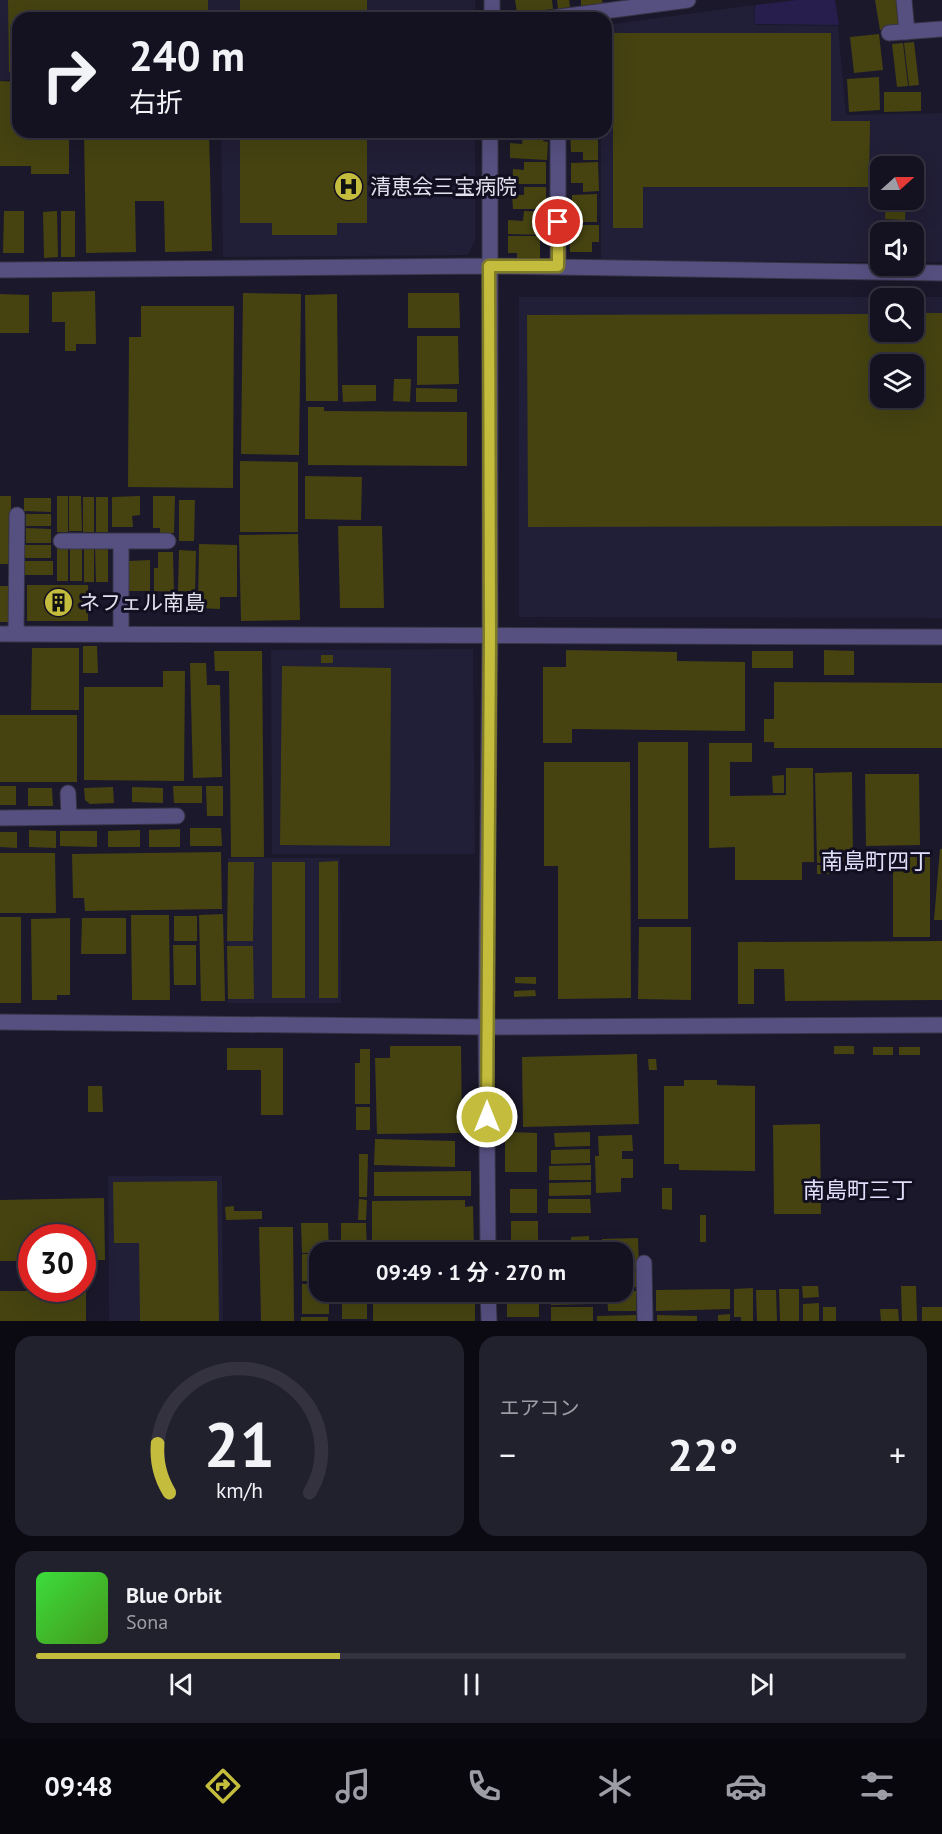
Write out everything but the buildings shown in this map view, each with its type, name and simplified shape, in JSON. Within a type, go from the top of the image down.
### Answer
[{"type":"street","points":[[601,12],[688,0]]},
{"type":"street","points":[[904,0],[907,32]]},
{"type":"street","points":[[889,33],[942,29]]},
{"type":"street","points":[[488,1242],[486,1027],[490,633],[490,138]]},
{"type":"street","points":[[558,138],[558,266]]},
{"type":"street","points":[[0,270],[558,266],[942,273]]},
{"type":"street","points":[[16,634],[18,515]]},
{"type":"street","points":[[61,541],[168,541]]},
{"type":"street","points":[[121,542],[121,634]]},
{"type":"street","points":[[0,634],[490,633],[942,637]]},
{"type":"street","points":[[68,793],[69,817]]},
{"type":"street","points":[[0,818],[177,816]]},
{"type":"street","points":[[0,1023],[486,1027],[942,1025]]},
{"type":"street","points":[[644,1263],[645,1321]]},
{"type":"street","points":[[488,1302],[489,1321]]},
{"type":"shaded area","points":[[0,0],[475,0],[475,12],[12,12],[12,80],[0,80]]},
{"type":"shaded area","points":[[797,0],[835,0],[839,25],[755,24],[755,5]]},
{"type":"shaded area","points":[[754,5],[755,25],[838,26],[846,115],[942,113],[942,262],[924,262],[924,222],[870,222],[870,262],[601,260],[601,138],[612,138],[612,24]]},
{"type":"shaded area","name":"清恵会三宝病院","points":[[221,138],[475,138],[475,241],[468,255],[223,257]]},
{"type":"shaded area","points":[[519,297],[870,297],[870,342],[924,342],[924,297],[942,297],[942,618],[519,617]]},
{"type":"shaded area","points":[[473,649],[475,854],[272,854],[271,650]]},
{"type":"shaded area","points":[[228,858],[340,858],[341,1003],[228,1003]]},
{"type":"shaded area","points":[[108,1176],[222,1176],[223,1321],[109,1321]]},
{"type":"place","name":"清恵会三宝病院","points":[[349,187]]},
{"type":"place","name":"ネフェル南島","points":[[58,603]]},
{"type":"district","name":"南島町四丁","points":[[876,861]]},
{"type":"district","name":"南島町三丁","points":[[858,1190]]},
{"type":"route","points":[[487,1117],[490,633],[489,266],[558,266],[558,222]]}]
